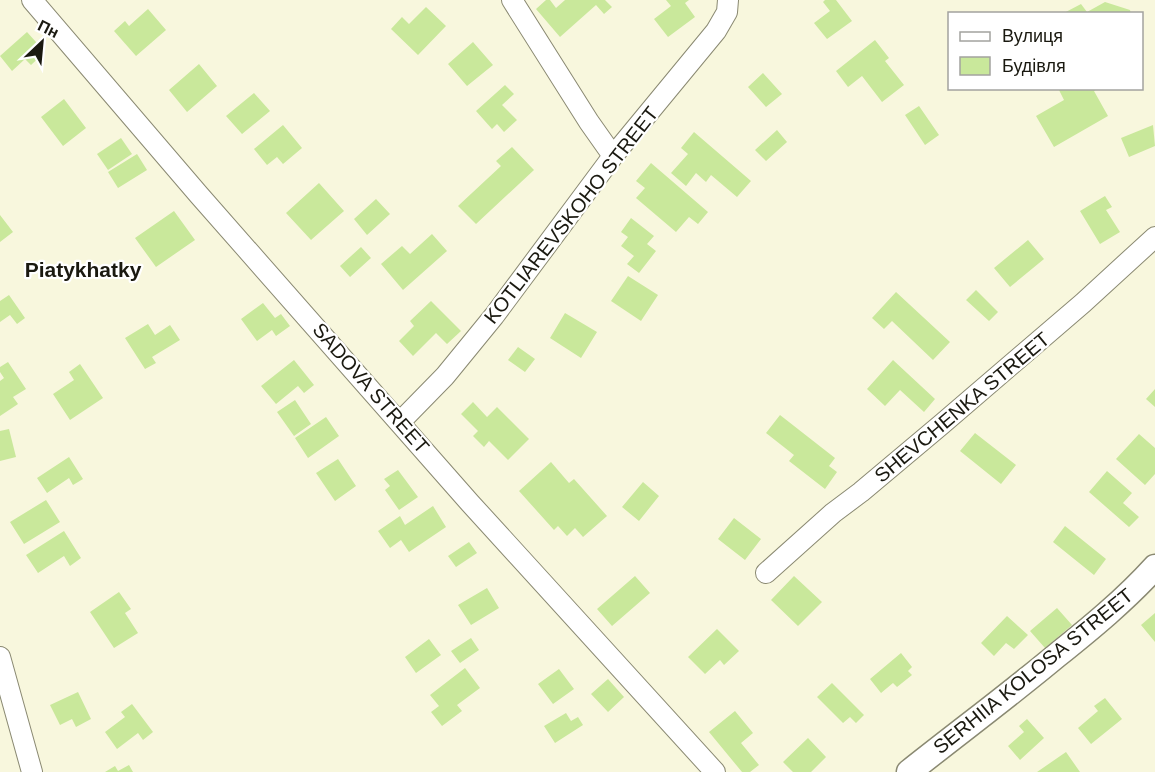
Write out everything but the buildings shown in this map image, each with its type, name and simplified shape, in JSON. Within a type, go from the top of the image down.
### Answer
[{"type":"street","name":"SADOVA STREET","points":[[32,0],[470,503],[715,772]]},
{"type":"street","points":[[512,0],[613,156]]},
{"type":"street","name":"KOTLIAREVSKOHO STREET","points":[[400,422],[445,376],[494,316],[613,156],[716,31],[727,12],[728,0]]},
{"type":"street","name":"SHEVCHENKA STREET","points":[[766,573],[833,513],[1083,303],[1155,237]]},
{"type":"street","name":"SERHIIA KOLOSA STREET","points":[[909,772],[1007,697],[1091,628],[1133,591],[1155,567]]},
{"type":"street","points":[[0,657],[32,772]]},
{"type":"district","name":"Piatykhatky","points":[[83,269]]}]
